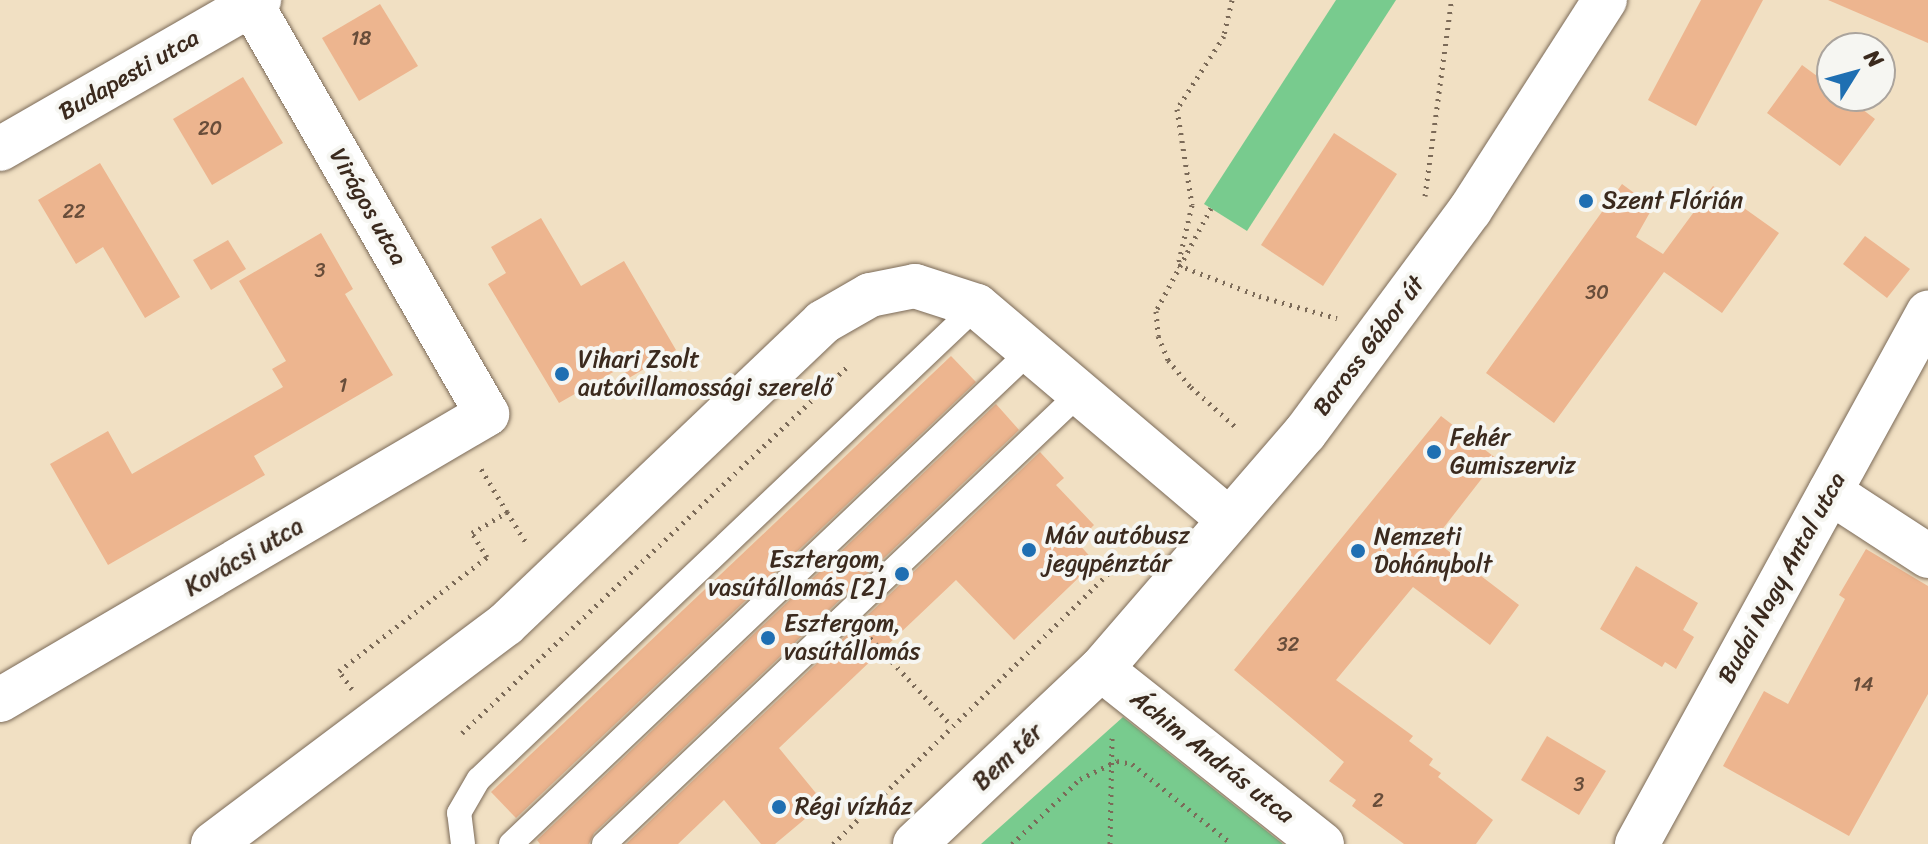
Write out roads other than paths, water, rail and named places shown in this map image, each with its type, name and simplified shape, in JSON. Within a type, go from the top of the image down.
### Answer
[{"type":"street","name":"Baross Gábor út","points":[[1101,669],[1305,433],[1426,269],[1556,83],[1605,0]]},
{"type":"street","name":"Budapesti utca","points":[[0,149],[253,1]]},
{"type":"street","name":"Virágos utca","points":[[253,1],[473,423]]},
{"type":"street","points":[[213,844],[506,624],[823,322],[848,305],[891,288],[937,289],[977,306],[1229,520]]},
{"type":"street","name":"Budai Nagy Antal utca","points":[[1637,844],[1928,313]]},
{"type":"street","name":"Kovácsi utca","points":[[0,700],[473,423]]},
{"type":"street","points":[[1830,492],[1928,556]]},
{"type":"street","name":"Bem tér","points":[[915,844],[1101,669]]},
{"type":"street","name":"Áchim András utca","points":[[1101,669],[1322,844]]},
{"type":"lane","points":[[463,844],[459,813],[479,779],[977,306]]},
{"type":"lane","points":[[511,844],[1031,350]]},
{"type":"lane","points":[[604,844],[1081,392]]},
{"type":"place","name":"Szent Flórián","points":[[1586,201]]},
{"type":"place","name":"Vihari Zsolt autóvillamossági szerelő","points":[[562,374]]},
{"type":"place","name":"Fehér Gumiszerviz","points":[[1434,452]]},
{"type":"place","name":"Máv autóbusz jegypénztár","points":[[1029,550]]},
{"type":"place","name":"Nemzeti Dohánybolt","points":[[1358,551]]},
{"type":"place","name":"Esztergom, vasútállomás [2]","points":[[902,574]]},
{"type":"place","name":"Esztergom, vasútállomás","points":[[768,638]]},
{"type":"place","name":"Régi vízház","points":[[779,807]]}]
